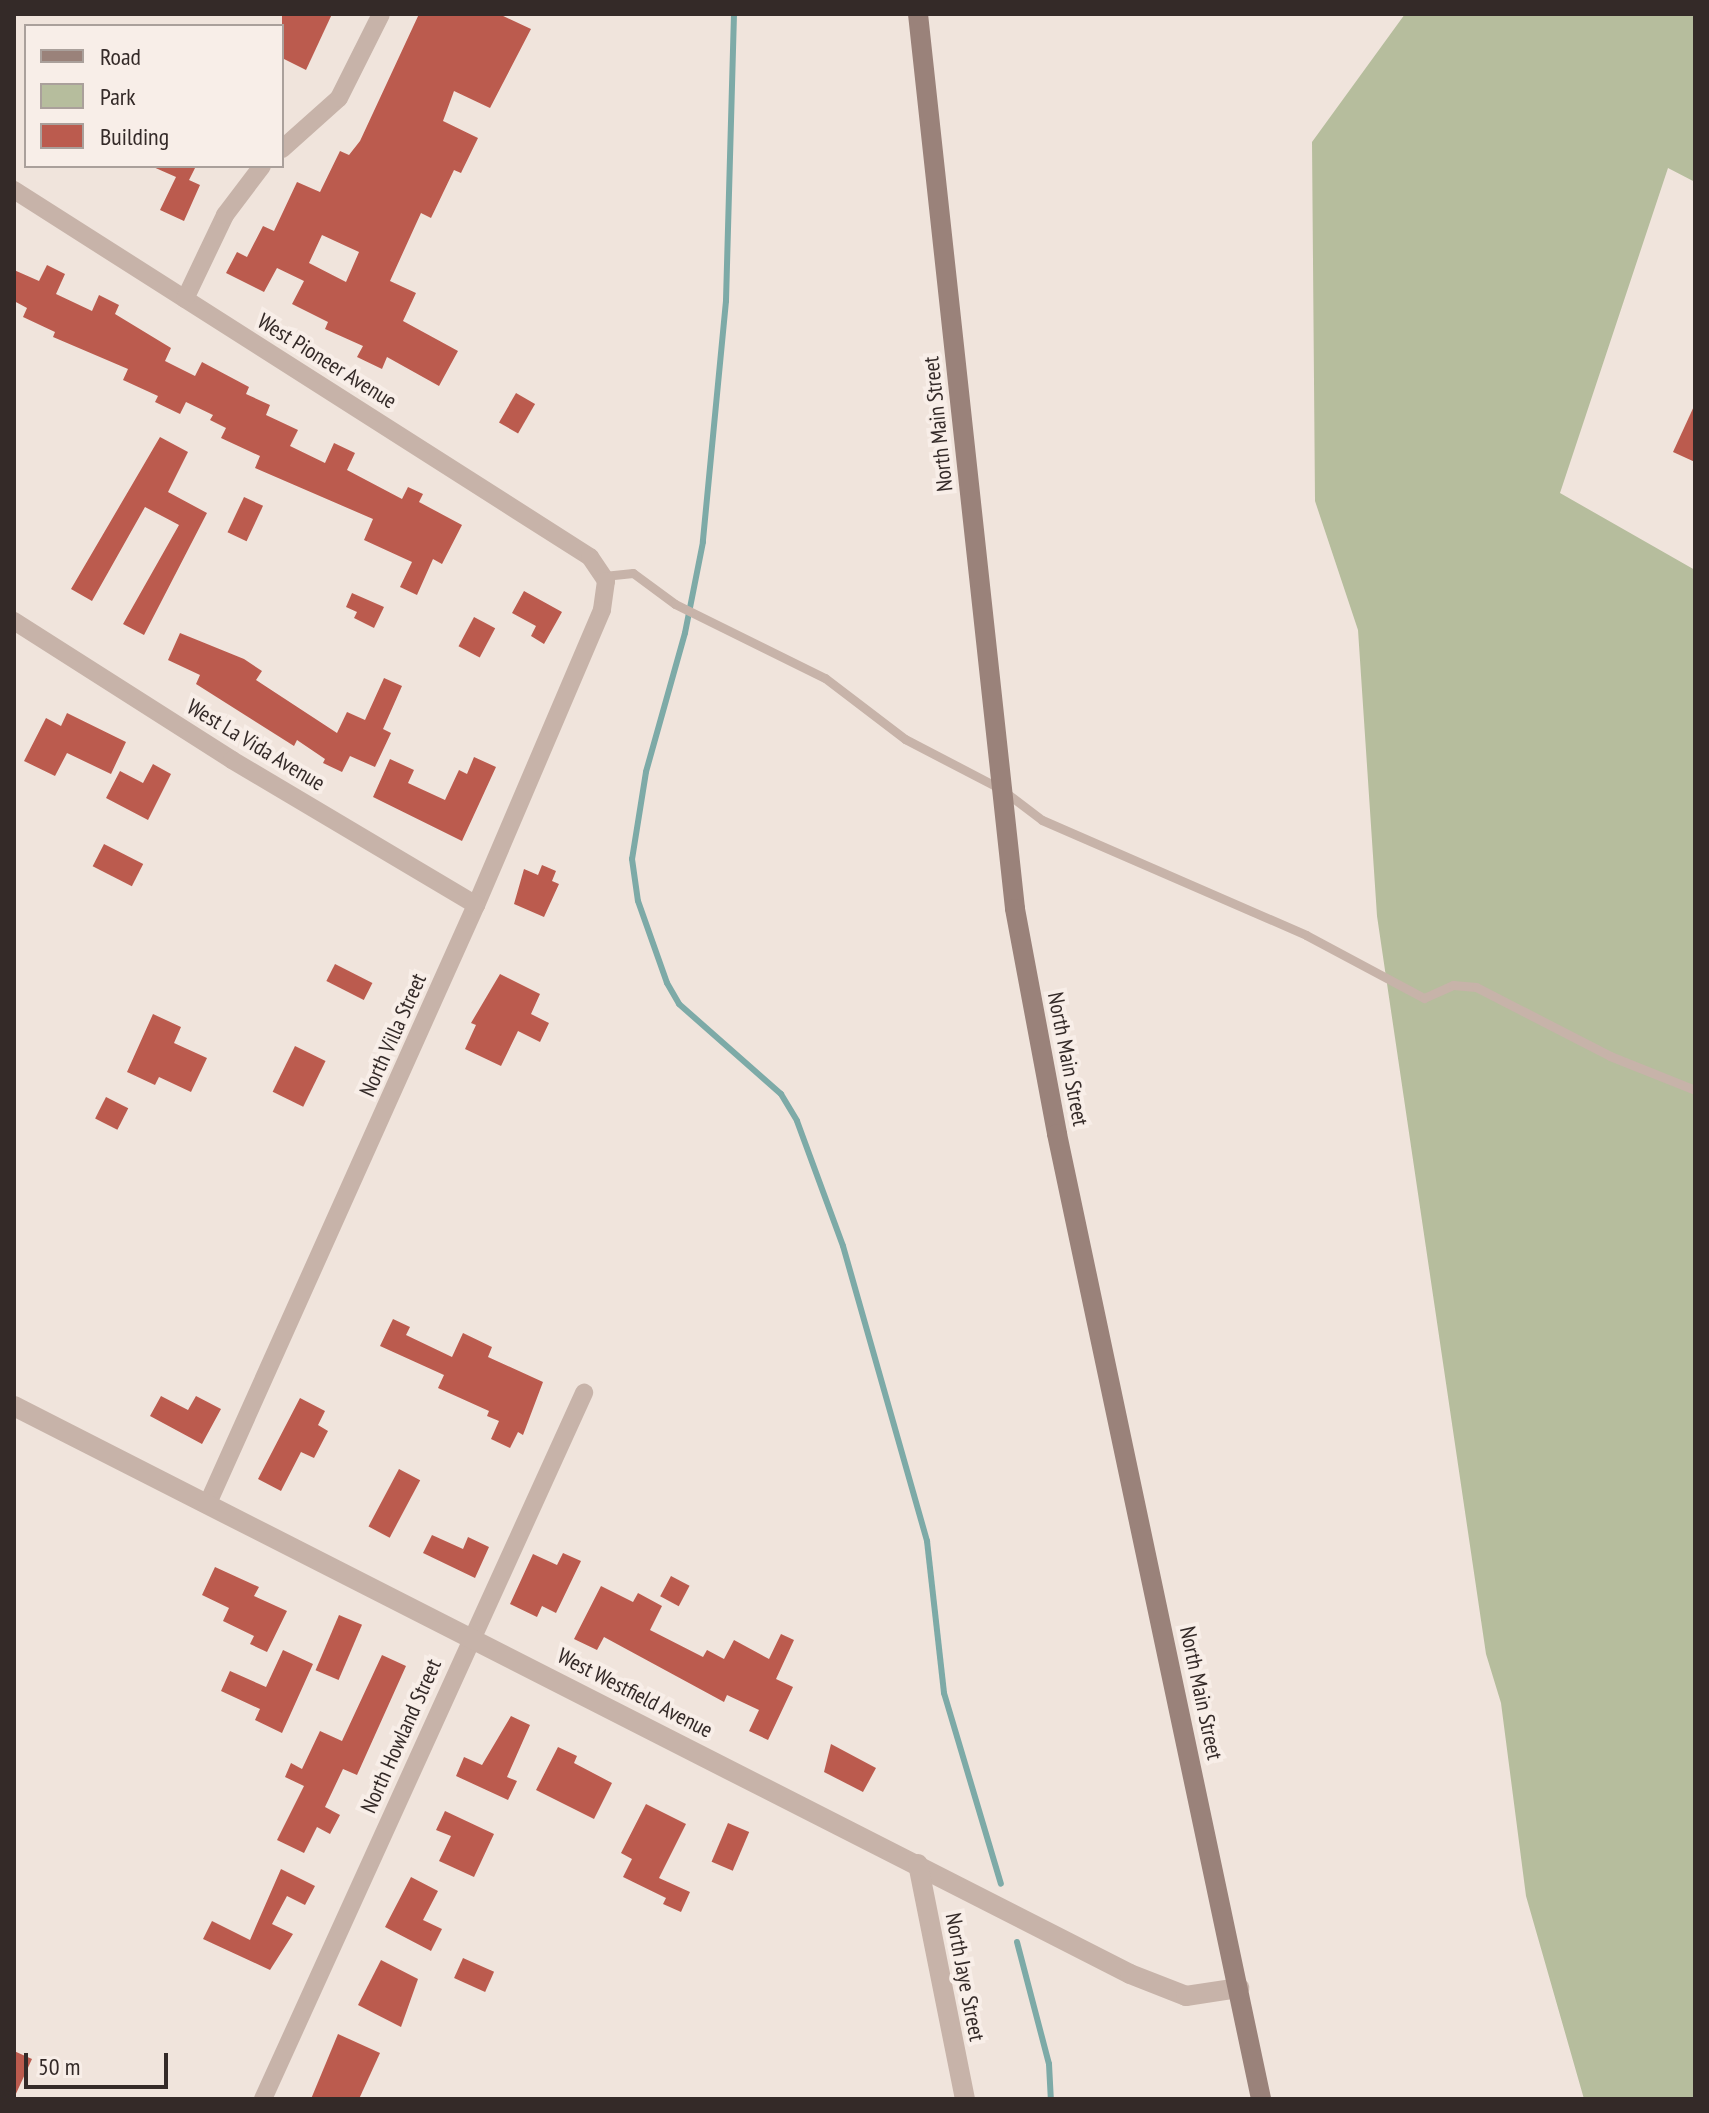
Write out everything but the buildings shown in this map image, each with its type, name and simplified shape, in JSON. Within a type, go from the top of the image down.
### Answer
[{"type":"main road","name":"North Main Street","points":[[918,14],[1015,909],[1057,1134],[1261,2099]]},
{"type":"street","points":[[284,148],[312,127],[339,98],[381,14]]},
{"type":"street","points":[[185,299],[225,215],[260,168]]},
{"type":"street","name":"West Pioneer Avenue","points":[[14,190],[590,557],[605,578]]},
{"type":"street","name":"North Villa Street","points":[[208,1503],[476,905],[602,610],[605,578]]},
{"type":"street","name":"West La Vida Avenue","points":[[14,621],[232,760],[476,905]]},
{"type":"street","name":"North Howland Street","points":[[263,2099],[584,1393]]},
{"type":"street","name":"West Westfield Avenue","points":[[14,1406],[1172,1993],[1200,1996],[1239,1988]]},
{"type":"street","name":"North Jaye Street","points":[[918,1864],[965,2099]]},
{"type":"lane","points":[[605,578],[633,573],[675,604],[825,678],[905,739],[1001,789],[1042,820],[1306,935],[1424,998],[1453,985],[1476,987],[1610,1056],[1695,1090]]},
{"type":"green space","points":[[1405,14],[1695,14],[1695,182],[1668,168],[1560,493],[1695,570],[1695,2099],[1584,2099],[1526,1896],[1501,1703],[1486,1654],[1377,916],[1358,630],[1315,501],[1312,142]]},
{"type":"waterway","points":[[734,14],[726,301],[703,542],[685,633],[646,772],[632,859],[638,901],[667,983],[679,1004],[781,1094],[797,1121],[843,1246],[927,1541],[944,1693],[1001,1884]]},
{"type":"waterway","points":[[1017,1942],[1049,2064],[1051,2099]]}]
